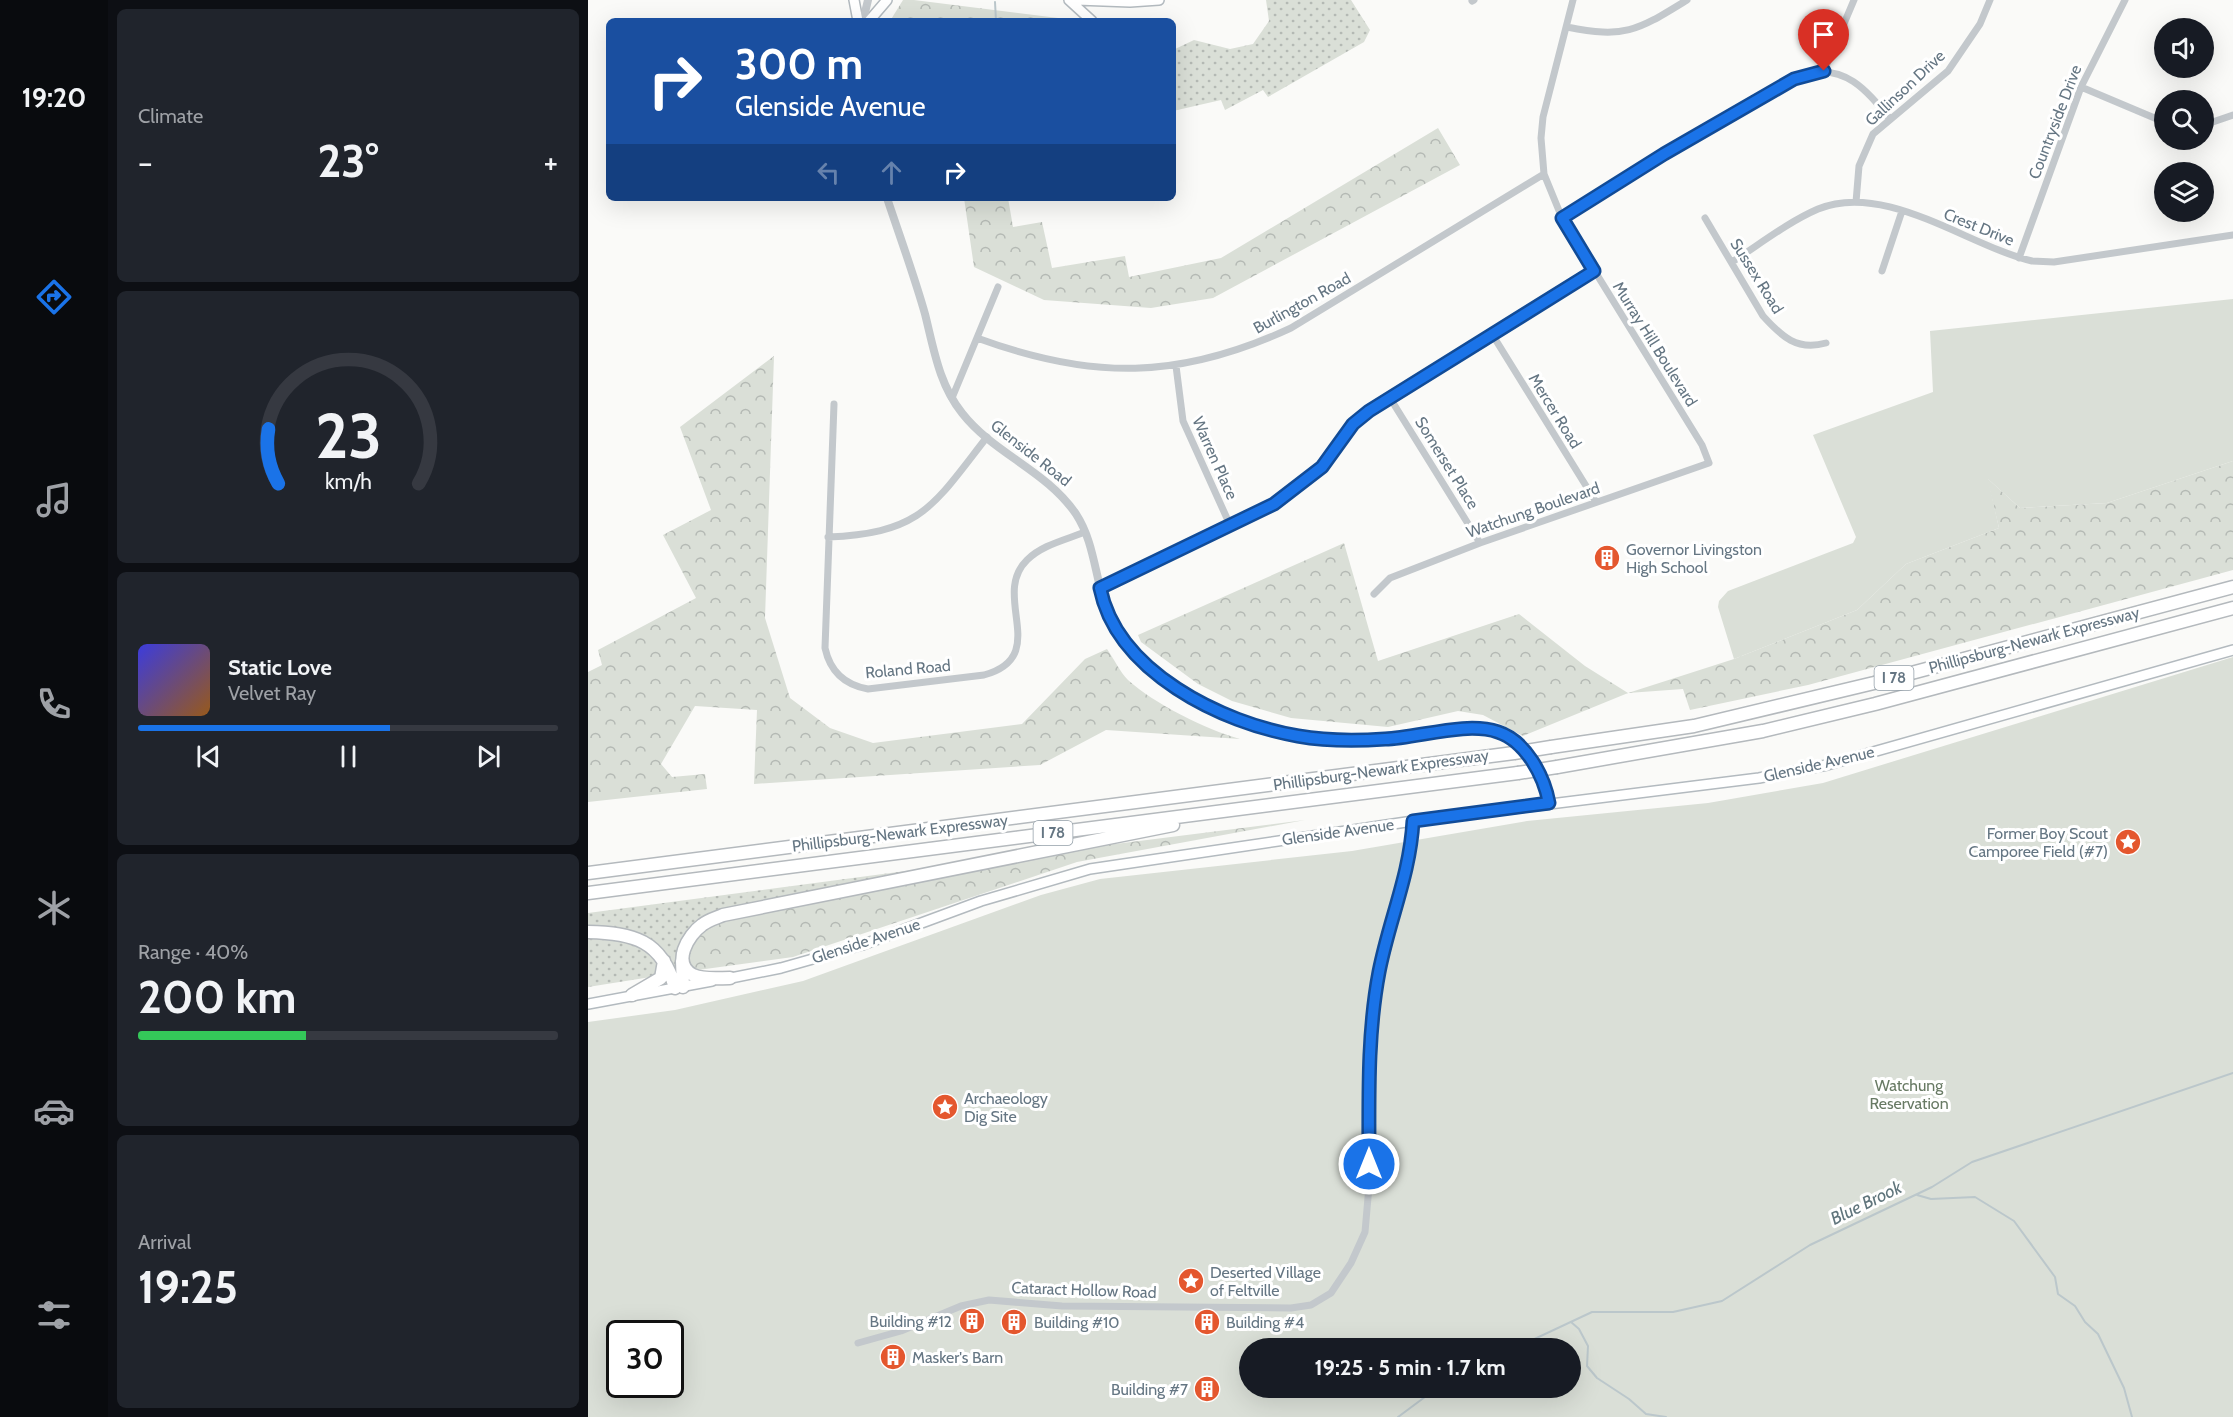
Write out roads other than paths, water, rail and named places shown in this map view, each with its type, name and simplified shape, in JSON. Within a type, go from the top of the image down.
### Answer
[{"type":"highway","name":"Phillipsburg-Newark Expressway","points":[[588,873],[1514,753],[1694,726],[1874,684],[2233,588]]},
{"type":"highway","name":"Phillipsburg-Newark Expressway","points":[[588,893],[1557,767],[1763,731],[1875,704],[2233,608]]},
{"type":"highway","points":[[679,987],[682,958],[691,937],[703,924],[746,908],[1014,858],[1255,808]]},
{"type":"highway","points":[[588,932],[619,934],[640,940],[655,949],[679,987]]},
{"type":"highway","points":[[682,958],[686,969],[696,976],[730,978]]},
{"type":"highway","points":[[632,995],[661,978],[664,960]]},
{"type":"main road","points":[[854,0],[857,18]]},
{"type":"main road","points":[[872,18],[887,0]]},
{"type":"main road","points":[[1069,0],[1089,18]]},
{"type":"main road","points":[[1077,0],[1130,2],[1159,0]]},
{"type":"main road","name":"Glenside Avenue","points":[[588,1005],[781,968],[862,945],[981,901],[1090,869],[1413,821],[1759,778],[1827,765],[2233,650]]},
{"type":"street","points":[[864,18],[868,0]]},
{"type":"street","name":"Murray Hill Boulevard","points":[[1572,0],[1543,117],[1541,138],[1544,174],[1562,218],[1702,445],[1709,463]]},
{"type":"street","points":[[1567,27],[1595,33],[1622,33],[1642,27],[1687,0]]},
{"type":"street","points":[[1824,71],[1854,0]]},
{"type":"street","name":"Gallinson Drive","points":[[1856,202],[1859,166],[1873,134],[1948,71],[1980,24],[1990,0]]},
{"type":"street","name":"Countryside Drive","points":[[2019,258],[2081,87],[2125,0]]},
{"type":"street","points":[[1562,218],[1664,154],[1794,79],[1824,71],[1843,75],[1859,84],[1890,119]]},
{"type":"street","points":[[2081,87],[2154,118]]},
{"type":"street","points":[[2214,121],[2233,115]]},
{"type":"street","name":"Burlington Road","points":[[977,338],[1015,352],[1072,365],[1108,369],[1176,366],[1217,358],[1252,346],[1291,328],[1544,174]]},
{"type":"street","name":"Glenside Road","points":[[888,201],[924,314],[938,370],[951,398],[962,414],[987,437],[1056,490],[1077,517],[1085,532],[1108,612],[1130,649],[1166,682],[1209,706],[1272,730],[1327,740],[1388,739],[1471,729],[1498,732],[1510,738],[1535,766],[1549,803]]},
{"type":"street","name":"Crest Drive","points":[[1732,262],[1818,209],[1834,204],[1856,202],[1876,204],[1902,211],[2019,258],[2054,262],[2233,235]]},
{"type":"street","points":[[1881,271],[1902,211]]},
{"type":"street","name":"Sussex Road","points":[[1705,218],[1763,316],[1786,340],[1804,346],[1826,342]]},
{"type":"street","points":[[1100,588],[1274,504],[1322,467],[1353,424],[1390,398],[1594,271]]},
{"type":"street","points":[[951,398],[998,287]]},
{"type":"street","name":"Mercer Road","points":[[1492,334],[1596,502]]},
{"type":"street","name":"Warren Place","points":[[1176,366],[1183,421],[1230,525]]},
{"type":"street","name":"Somerset Place","points":[[1390,398],[1480,543]]},
{"type":"street","name":"Roland Road","points":[[834,404],[826,653],[835,671],[842,678],[868,690],[984,675],[1001,668],[1010,659],[1018,643],[1019,629],[1013,596],[1023,565],[1040,549],[1085,532]]},
{"type":"street","points":[[828,537],[861,535],[886,530],[934,505],[987,437]]},
{"type":"street","name":"Watchung Boulevard","points":[[1374,594],[1390,578],[1480,543],[1709,463]]},
{"type":"street","name":"Cataract Hollow Road","points":[[858,1343],[901,1331],[961,1306],[989,1300],[1062,1306],[1292,1308],[1311,1305],[1331,1293],[1356,1253],[1368,1222],[1369,1075],[1375,997],[1379,969],[1410,860],[1413,821]]},
{"type":"waterway","points":[[995,2],[996,18]]},
{"type":"waterway","name":"Blue Brook","points":[[1536,1338],[1592,1312],[1673,1312],[1722,1301],[1810,1245],[1932,1187],[1972,1162],[2233,1073]]},
{"type":"waterway","points":[[1917,1195],[1931,1199],[1975,1197],[2014,1221],[2055,1277],[2058,1294],[2075,1306],[2085,1322],[2098,1334],[2124,1388],[2132,1417]]},
{"type":"waterway","points":[[1571,1322],[1579,1329],[1588,1346],[1587,1366],[1597,1378],[1629,1399],[1646,1414],[1666,1417]]},
{"type":"waterway","name":"Blue Brook","points":[[1398,1417],[1424,1398]]},
{"type":"place","name":"Governor Livingston High School","points":[[1607,558]]},
{"type":"place","name":"Former Boy Scout Camporee Field (#7)","points":[[2128,842]]},
{"type":"place","name":"Archaeology Dig Site","points":[[945,1107]]},
{"type":"place","name":"Deserted Village of Feltville","points":[[1191,1281]]},
{"type":"place","name":"Building #12","points":[[972,1321]]},
{"type":"place","name":"Building #10","points":[[1014,1322]]},
{"type":"place","name":"Building #4","points":[[1207,1322]]},
{"type":"place","name":"Masker's Barn","points":[[893,1357]]},
{"type":"place","name":"Building #7","points":[[1207,1389]]},
{"type":"park label","name":"Watchung Reservation","points":[[1909,1094]]}]
